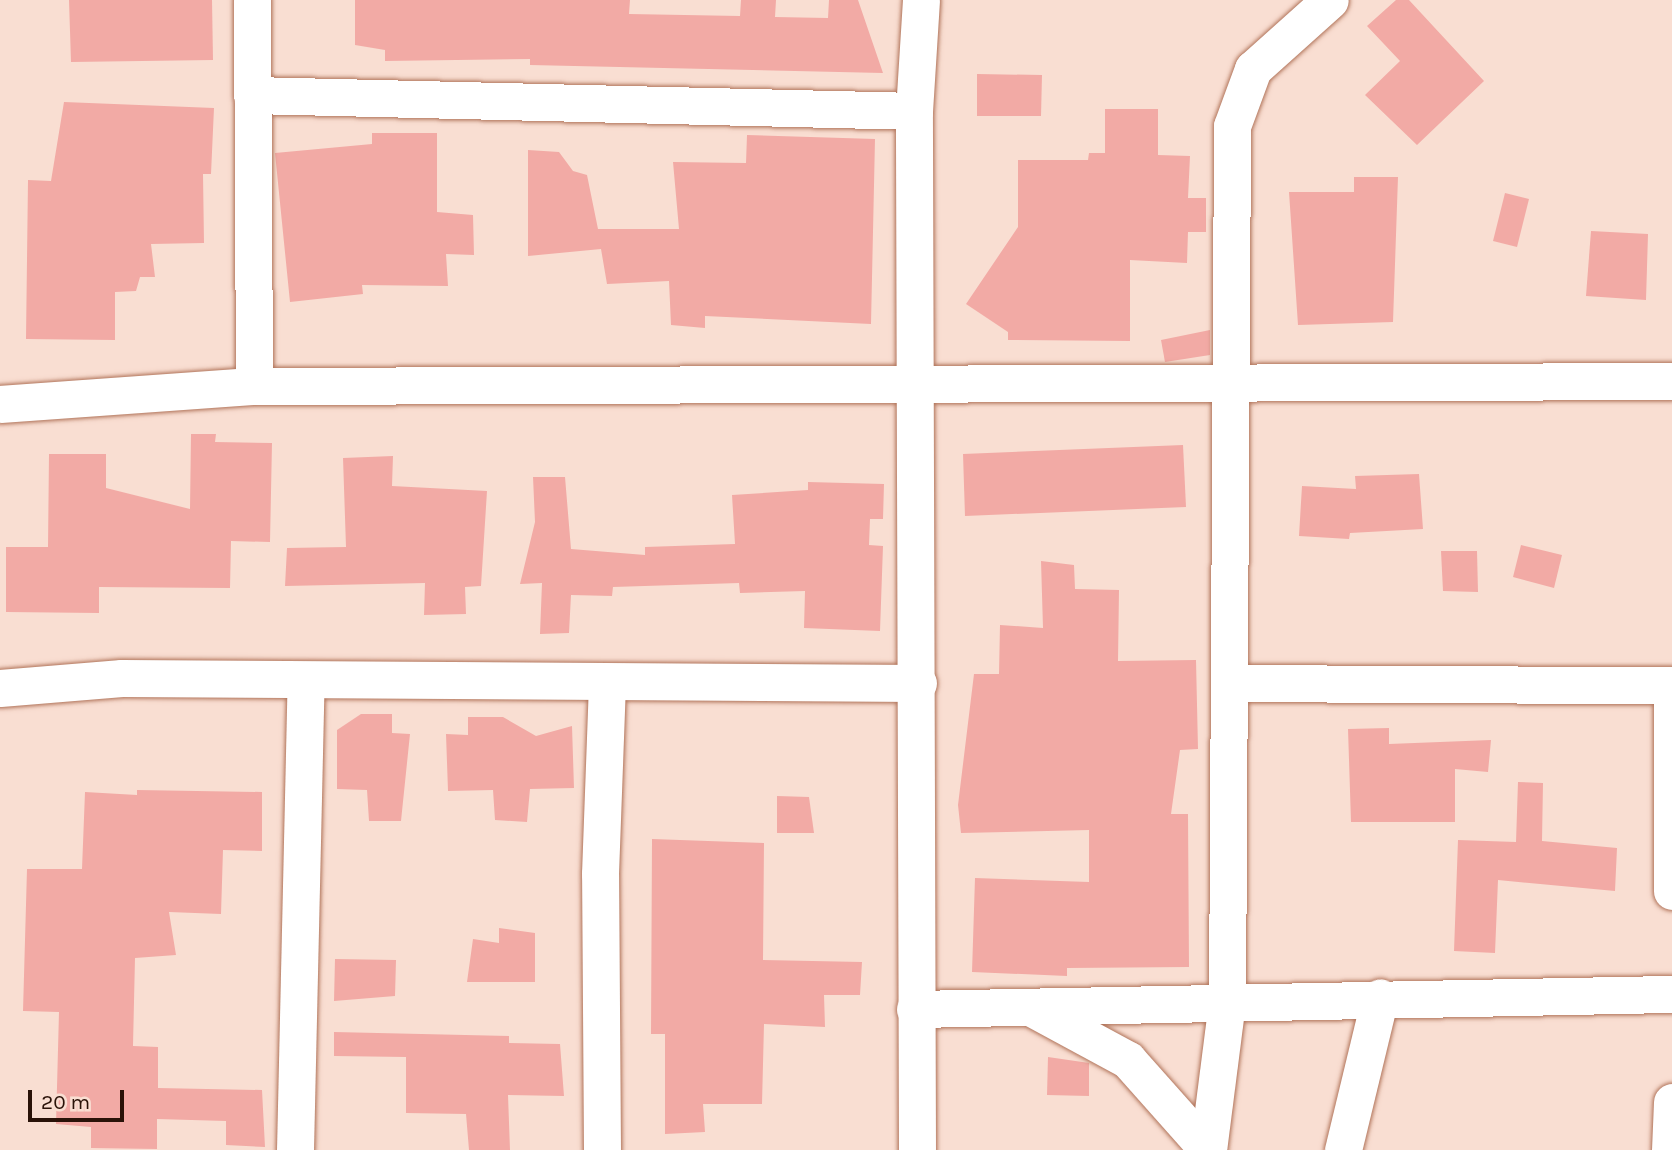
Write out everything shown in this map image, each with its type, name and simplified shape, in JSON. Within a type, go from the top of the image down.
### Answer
[{"type":"street","points":[[252,0],[254,386]]},
{"type":"street","points":[[917,1150],[915,1009],[919,383],[914,111],[921,0]]},
{"type":"street","points":[[1208,1150],[1227,1002],[1227,385],[1232,126],[1241,88],[1253,69],[1330,0]]},
{"type":"street","points":[[252,95],[914,111]]},
{"type":"street","points":[[0,404],[254,386],[919,383],[1227,385],[1672,381]]},
{"type":"street","points":[[0,688],[122,678],[918,683]]},
{"type":"street","points":[[295,1150],[306,681]]},
{"type":"street","points":[[602,1150],[600,874],[607,682]]},
{"type":"street","points":[[1229,683],[1672,685],[1672,891]]},
{"type":"street","points":[[915,1009],[1380,997],[1672,994]]},
{"type":"street","points":[[1343,1150],[1380,997]]},
{"type":"street","points":[[1029,1006],[1128,1060],[1208,1150]]},
{"type":"street","points":[[1670,1150],[1672,1102]]},
{"type":"building","points":[[69,0],[212,0],[213,60],[71,62]]},
{"type":"building","points":[[355,0],[630,0],[629,14],[740,16],[741,0],[776,0],[775,17],[828,18],[829,0],[858,0],[883,73],[530,65],[530,59],[385,61],[385,50],[355,45]]},
{"type":"building","points":[[1396,0],[1409,0],[1484,81],[1417,145],[1365,95],[1400,61],[1367,26]]},
{"type":"building","points":[[977,74],[1042,75],[1041,116],[977,116]]},
{"type":"building","points":[[64,102],[214,108],[211,174],[203,174],[204,243],[151,244],[155,277],[140,277],[136,291],[115,292],[115,340],[26,339],[28,180],[51,181]]},
{"type":"building","points":[[1105,109],[1158,109],[1158,155],[1190,156],[1188,198],[1206,198],[1206,232],[1188,232],[1187,263],[1130,260],[1130,341],[1008,340],[1008,332],[966,304],[1018,227],[1018,160],[1088,160],[1089,153],[1105,153]]},
{"type":"building","points":[[372,133],[437,133],[437,212],[473,215],[474,255],[446,254],[448,286],[362,285],[363,294],[290,302],[275,153],[372,144]]},
{"type":"building","points":[[747,135],[875,139],[871,324],[705,316],[705,328],[671,325],[669,281],[607,284],[601,249],[528,256],[528,150],[559,152],[573,171],[587,175],[598,229],[679,229],[673,162],[746,163]]},
{"type":"building","points":[[1354,177],[1398,177],[1393,322],[1298,325],[1289,192],[1354,192]]},
{"type":"building","points":[[1505,193],[1529,199],[1517,247],[1493,241]]},
{"type":"building","points":[[1591,231],[1648,234],[1646,300],[1586,296]]},
{"type":"building","points":[[1210,330],[1210,355],[1165,362],[1161,340]]},
{"type":"building","points":[[191,434],[216,434],[215,442],[272,443],[270,542],[231,541],[230,588],[99,587],[99,613],[6,612],[6,547],[48,547],[49,454],[106,454],[106,488],[190,509]]},
{"type":"building","points":[[1183,445],[1186,507],[965,516],[963,454]]},
{"type":"building","points":[[393,456],[392,486],[487,491],[481,586],[465,587],[466,614],[424,615],[425,583],[285,586],[287,548],[346,547],[343,458]]},
{"type":"building","points":[[1419,474],[1423,529],[1350,533],[1349,539],[1299,536],[1302,486],[1356,489],[1355,476]]},
{"type":"building","points":[[533,477],[565,477],[571,549],[645,555],[645,547],[735,544],[732,495],[808,490],[808,482],[884,484],[883,519],[870,519],[869,545],[883,546],[880,631],[804,628],[805,591],[740,593],[739,583],[613,587],[612,596],[571,595],[569,633],[540,634],[542,583],[520,584],[535,522]]},
{"type":"building","points":[[1521,545],[1562,555],[1554,588],[1513,577]]},
{"type":"building","points":[[1441,551],[1477,551],[1478,592],[1443,591]]},
{"type":"building","points":[[1041,561],[1074,565],[1075,589],[1119,590],[1118,661],[1196,660],[1198,749],[1180,750],[1171,814],[1188,814],[1189,967],[1067,968],[1067,976],[972,972],[975,878],[1089,882],[1089,830],[961,833],[958,805],[974,674],[999,674],[1000,625],[1043,628]]},
{"type":"building","points":[[361,714],[392,714],[392,733],[410,734],[401,821],[369,821],[367,790],[337,789],[337,730]]},
{"type":"building","points":[[468,717],[503,717],[536,736],[572,726],[574,788],[530,789],[527,822],[495,820],[493,790],[448,791],[446,734],[468,735]]},
{"type":"building","points":[[1389,728],[1389,744],[1491,740],[1488,772],[1455,769],[1455,822],[1351,822],[1348,729]]},
{"type":"building","points":[[1518,782],[1543,783],[1542,841],[1617,848],[1615,891],[1498,880],[1495,953],[1454,951],[1458,840],[1516,842]]},
{"type":"building","points":[[137,790],[262,792],[262,851],[223,850],[221,914],[169,912],[176,955],[135,958],[133,1046],[158,1047],[158,1088],[262,1090],[265,1147],[226,1145],[226,1121],[157,1119],[157,1149],[91,1148],[91,1127],[56,1124],[59,1012],[23,1011],[27,869],[82,869],[85,792],[137,795]]},
{"type":"building","points":[[777,796],[809,797],[814,833],[777,833]]},
{"type":"building","points":[[652,839],[764,843],[763,960],[862,962],[860,995],[824,995],[825,1027],[764,1024],[762,1104],[703,1104],[705,1132],[665,1134],[665,1034],[651,1034]]},
{"type":"building","points":[[499,928],[535,933],[535,982],[467,982],[473,939],[499,943]]},
{"type":"building","points":[[335,959],[396,960],[395,996],[334,1001]]},
{"type":"building","points":[[334,1032],[509,1036],[509,1043],[560,1044],[564,1096],[508,1095],[510,1150],[469,1150],[466,1114],[406,1113],[406,1057],[334,1056]]},
{"type":"building","points":[[1048,1057],[1089,1063],[1089,1096],[1047,1095]]}]
